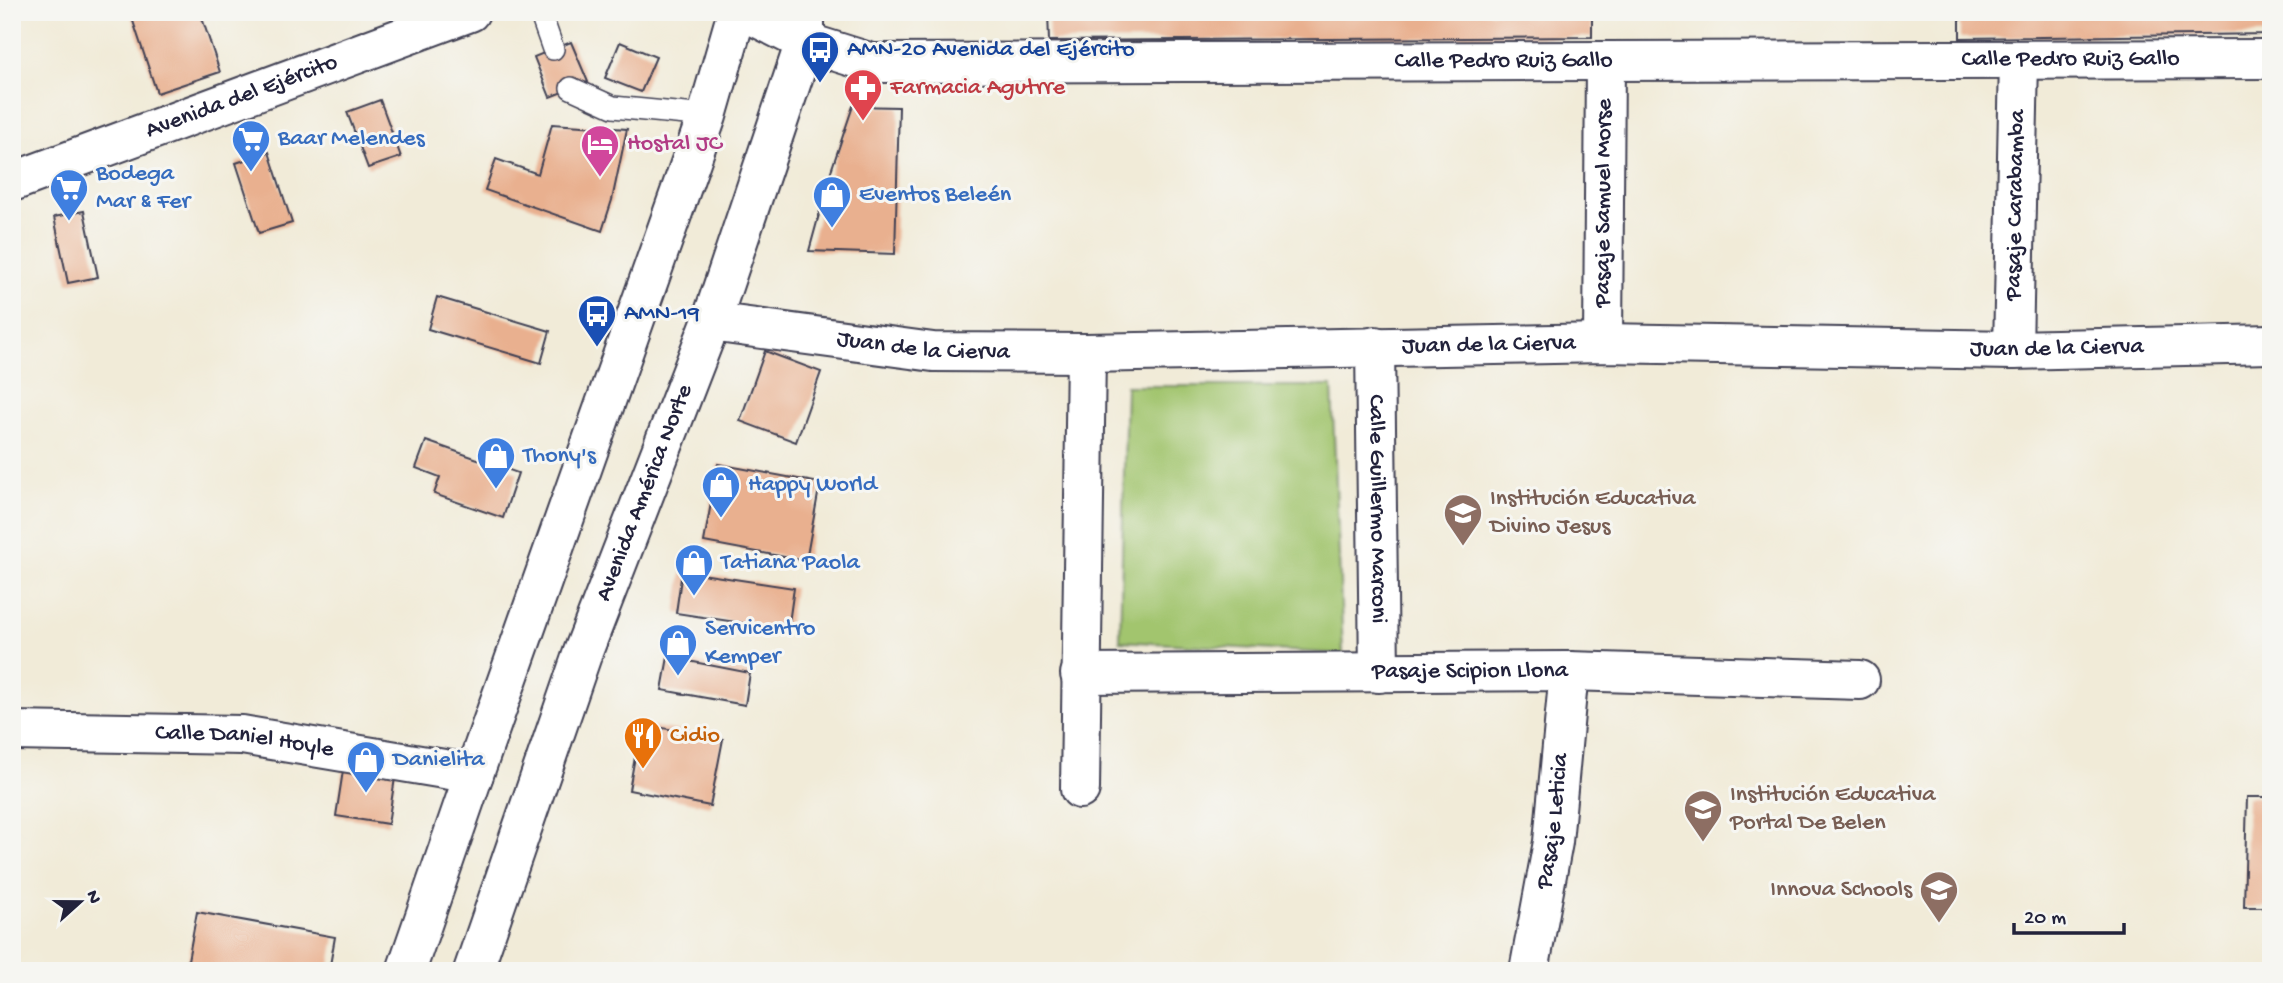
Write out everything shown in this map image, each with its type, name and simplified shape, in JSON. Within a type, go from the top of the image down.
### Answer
[{"type":"street","name":"Avenida del Ejército","points":[[12,182],[398,26],[470,12]]},
{"type":"street","points":[[406,971],[707,116],[737,12]]},
{"type":"street","name":"Calle Pedro Ruiz Gallo","points":[[746,12],[805,27],[872,63],[2271,59]]},
{"type":"street","name":"Avenida América Norte","points":[[473,971],[583,652],[711,322],[805,27]]},
{"type":"street","name":"Pasaje Carabamba","points":[[2013,350],[2019,60]]},
{"type":"street","name":"Pasaje Samuel Morse","points":[[1603,343],[1605,61]]},
{"type":"street","name":"Juan de la Cierva","points":[[711,322],[933,352],[1086,353],[1603,343],[2013,350],[2271,344]]},
{"type":"street","name":"Calle Guillermo Marconi","points":[[1375,346],[1379,673]]},
{"type":"street","points":[[1080,789],[1086,353]]},
{"type":"street","points":[[526,631],[583,652]]},
{"type":"street","name":"Pasaje Scipion Llona","points":[[1080,674],[1569,671],[1860,680]]},
{"type":"street","name":"Pasaje Leticia","points":[[1529,971],[1553,842],[1569,671]]},
{"type":"street","name":"Calle Daniel Hoyle","points":[[12,731],[242,735],[474,774]]},
{"type":"lane","points":[[540,12],[554,49]]},
{"type":"lane","points":[[571,88],[613,107],[707,116]]},
{"type":"green space","points":[[1126,386],[1332,386],[1343,654],[1120,641]]},
{"type":"building","points":[[130,12],[200,12],[220,72],[157,93]]},
{"type":"building","points":[[1048,12],[1592,12],[1592,37],[1049,41]]},
{"type":"building","points":[[1782,12],[1812,12],[1812,17],[1782,18]]},
{"type":"building","points":[[1960,12],[2271,12],[2271,34],[1960,38]]},
{"type":"building","points":[[571,42],[588,82],[550,97],[534,57]]},
{"type":"building","points":[[620,42],[656,57],[641,92],[605,78]]},
{"type":"building","points":[[380,100],[401,157],[368,168],[347,112]]},
{"type":"building","points":[[853,106],[899,107],[895,254],[809,251],[831,171]]},
{"type":"building","points":[[552,124],[627,129],[612,200],[602,231],[485,190],[496,159],[538,174]]},
{"type":"building","points":[[269,152],[292,223],[259,233],[236,163]]},
{"type":"building","points":[[84,211],[98,277],[68,283],[54,217]]},
{"type":"building","points":[[437,297],[550,331],[541,363],[428,329]]},
{"type":"building","points":[[765,351],[821,372],[796,442],[740,421]]},
{"type":"building","points":[[426,441],[518,473],[503,518],[434,494],[440,477],[416,468]]},
{"type":"building","points":[[718,464],[820,483],[806,561],[704,542]]},
{"type":"building","points":[[682,571],[794,588],[788,630],[676,613]]},
{"type":"building","points":[[668,657],[750,673],[745,705],[662,690]]},
{"type":"building","points":[[641,724],[723,739],[710,806],[629,790]]},
{"type":"building","name":"Danielita","points":[[344,764],[396,771],[388,824],[336,816]]},
{"type":"building","points":[[2247,797],[2271,797],[2271,907],[2244,907]]},
{"type":"building","points":[[197,912],[335,937],[329,971],[186,971]]},
{"type":"place","name":"AMN-20 Avenida del Ejército","points":[[820,84]]},
{"type":"place","name":"Farmacia Agutrre","points":[[863,122]]},
{"type":"place","name":"Baar Melendes","points":[[251,173]]},
{"type":"place","name":"Hostal JC","points":[[600,178]]},
{"type":"place","name":"Bodega Mar & Fer","points":[[69,222]]},
{"type":"place","name":"Eventos Beleén","points":[[832,229]]},
{"type":"place","name":"AMN-19","points":[[597,348]]},
{"type":"place","name":"Thony's","points":[[496,490]]},
{"type":"place","name":"Happy World","points":[[721,519]]},
{"type":"place","name":"Institución Educativa Divino Jesus","points":[[1463,547]]},
{"type":"place","name":"Tatiana Paola","points":[[694,597]]},
{"type":"place","name":"Servicentro Kemper","points":[[678,677]]},
{"type":"place","name":"Cidio","points":[[643,770]]},
{"type":"place","name":"Danielita","points":[[366,794]]},
{"type":"place","name":"Institución Educativa Portal De Belen","points":[[1703,843]]},
{"type":"place","name":"Innova Schools","points":[[1939,924]]}]
